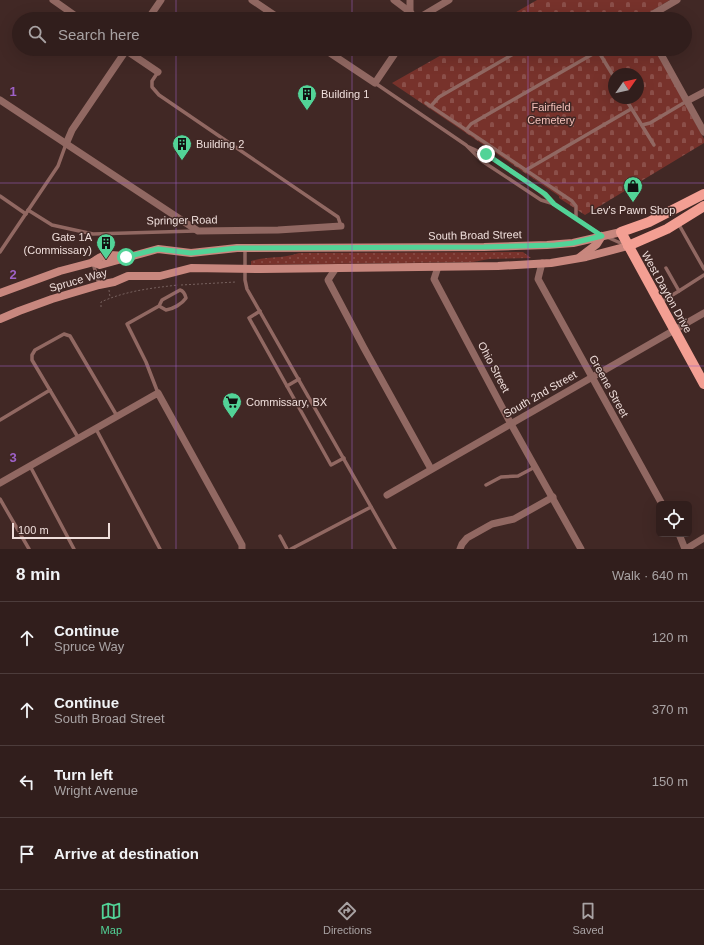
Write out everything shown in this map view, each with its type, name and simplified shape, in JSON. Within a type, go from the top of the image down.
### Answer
[{"type":"main road","name":"South Broad Street","points":[[621,232],[649,222],[704,194]]},
{"type":"main road","points":[[628,246],[667,229],[704,206]]},
{"type":"main road","name":"West Dayton Drive","points":[[621,232],[704,384]]},
{"type":"street","points":[[53,0],[70,12]]},
{"type":"street","points":[[153,12],[161,0]]},
{"type":"street","points":[[252,0],[270,12]]},
{"type":"street","points":[[394,0],[410,12]]},
{"type":"street","points":[[410,0],[410,12]]},
{"type":"street","points":[[429,12],[449,0]]},
{"type":"street","points":[[656,12],[677,0]]},
{"type":"street","points":[[66,144],[72,130],[121,56]]},
{"type":"street","points":[[136,56],[158,72]]},
{"type":"street","points":[[334,56],[375,84],[393,56]]},
{"type":"street","points":[[662,56],[704,132]]},
{"type":"street","points":[[687,101],[704,92]]},
{"type":"street","points":[[0,100],[198,231]]},
{"type":"street","name":"Springer Road","points":[[198,231],[278,230],[341,226]]},
{"type":"street","name":"South Broad Street","points":[[241,248],[484,247],[547,245],[573,243],[621,232]]},
{"type":"street","points":[[577,259],[597,244],[602,236]]},
{"type":"street","points":[[241,269],[498,266],[577,259],[628,246]]},
{"type":"street","name":"Spruce Way","points":[[0,293],[60,271],[115,257],[126,257],[158,249],[191,253],[241,248]]},
{"type":"street","name":"Greene Street","points":[[542,263],[538,279],[591,378],[660,501]]},
{"type":"street","name":"Ohio Street","points":[[438,267],[434,279],[511,424],[581,549]]},
{"type":"street","name":"Spruce Way","points":[[0,319],[52,299],[114,282],[128,276],[160,276],[191,268],[241,269]]},
{"type":"street","points":[[336,268],[328,280],[431,469]]},
{"type":"street","name":"South 2nd Street","points":[[387,495],[704,313]]},
{"type":"street","points":[[0,483],[158,393],[242,545],[242,549]]},
{"type":"street","points":[[460,549],[467,538],[492,524],[514,519],[552,497]]},
{"type":"street","points":[[680,537],[686,549],[704,538]]},
{"type":"lane","points":[[431,106],[439,97],[510,56]]},
{"type":"lane","points":[[466,130],[471,124],[588,56]]},
{"type":"lane","points":[[602,56],[609,68]]},
{"type":"lane","points":[[158,72],[152,81],[152,87],[159,95],[338,216],[341,226]]},
{"type":"lane","points":[[375,84],[466,145],[488,165],[541,200],[554,204],[602,236],[628,246]]},
{"type":"lane","points":[[642,125],[650,124],[687,101]]},
{"type":"lane","points":[[426,103],[572,201],[576,206],[576,218]]},
{"type":"lane","points":[[628,104],[654,145]]},
{"type":"lane","points":[[526,170],[631,109]]},
{"type":"lane","points":[[0,252],[58,166],[66,144]]},
{"type":"lane","points":[[466,145],[486,154],[504,166],[545,194],[554,204]]},
{"type":"lane","name":"Springer Road","points":[[0,196],[52,225],[93,234],[198,231]]},
{"type":"lane","points":[[678,222],[704,269]]},
{"type":"lane","points":[[241,248],[241,269],[247,289],[395,549]]},
{"type":"lane","points":[[92,262],[99,285]]},
{"type":"lane","points":[[666,268],[679,291]]},
{"type":"lane","points":[[660,303],[704,275]]},
{"type":"lane","points":[[158,393],[146,362],[127,324],[159,306],[162,300],[180,290],[185,294],[186,298],[184,302],[171,309],[166,310],[159,306]]},
{"type":"lane","points":[[260,312],[249,318],[331,464],[344,458]]},
{"type":"lane","points":[[79,438],[32,360],[32,355],[35,350],[64,334],[70,336],[118,417]]},
{"type":"lane","points":[[287,386],[299,379]]},
{"type":"lane","points":[[0,420],[50,390]]},
{"type":"lane","points":[[96,429],[160,549]]},
{"type":"lane","points":[[30,466],[74,549]]},
{"type":"lane","points":[[486,485],[501,477],[518,476],[535,467]]},
{"type":"lane","points":[[0,499],[29,549]]},
{"type":"lane","points":[[291,549],[371,506]]},
{"type":"lane","points":[[280,536],[287,549]]},
{"type":"path","points":[[101,307],[101,302],[117,295],[151,288],[182,284],[236,282]]},
{"type":"green space","points":[[537,0],[670,0],[650,12],[516,12]]},
{"type":"green space","name":"Fairfield Cemetery","points":[[440,56],[659,56],[704,139],[704,143],[585,215],[559,198],[559,196],[392,83]]},
{"type":"green space","points":[[523,252],[531,258],[489,259],[473,262],[251,265],[251,261],[257,259],[287,256],[299,253]]},
{"type":"place","name":"Building 1","points":[[307,111]]},
{"type":"place","name":"Building 2","points":[[182,161]]},
{"type":"place","name":"Lev's Pawn Shop","points":[[633,203]]},
{"type":"place","name":"Gate 1A (Commissary)","points":[[106,260]]},
{"type":"place","name":"Commissary, BX","points":[[232,419]]},
{"type":"route","points":[[126,257],[158,249],[191,253],[237,248],[484,247],[555,245],[573,243],[602,236],[554,204],[545,194],[486,154]]}]
